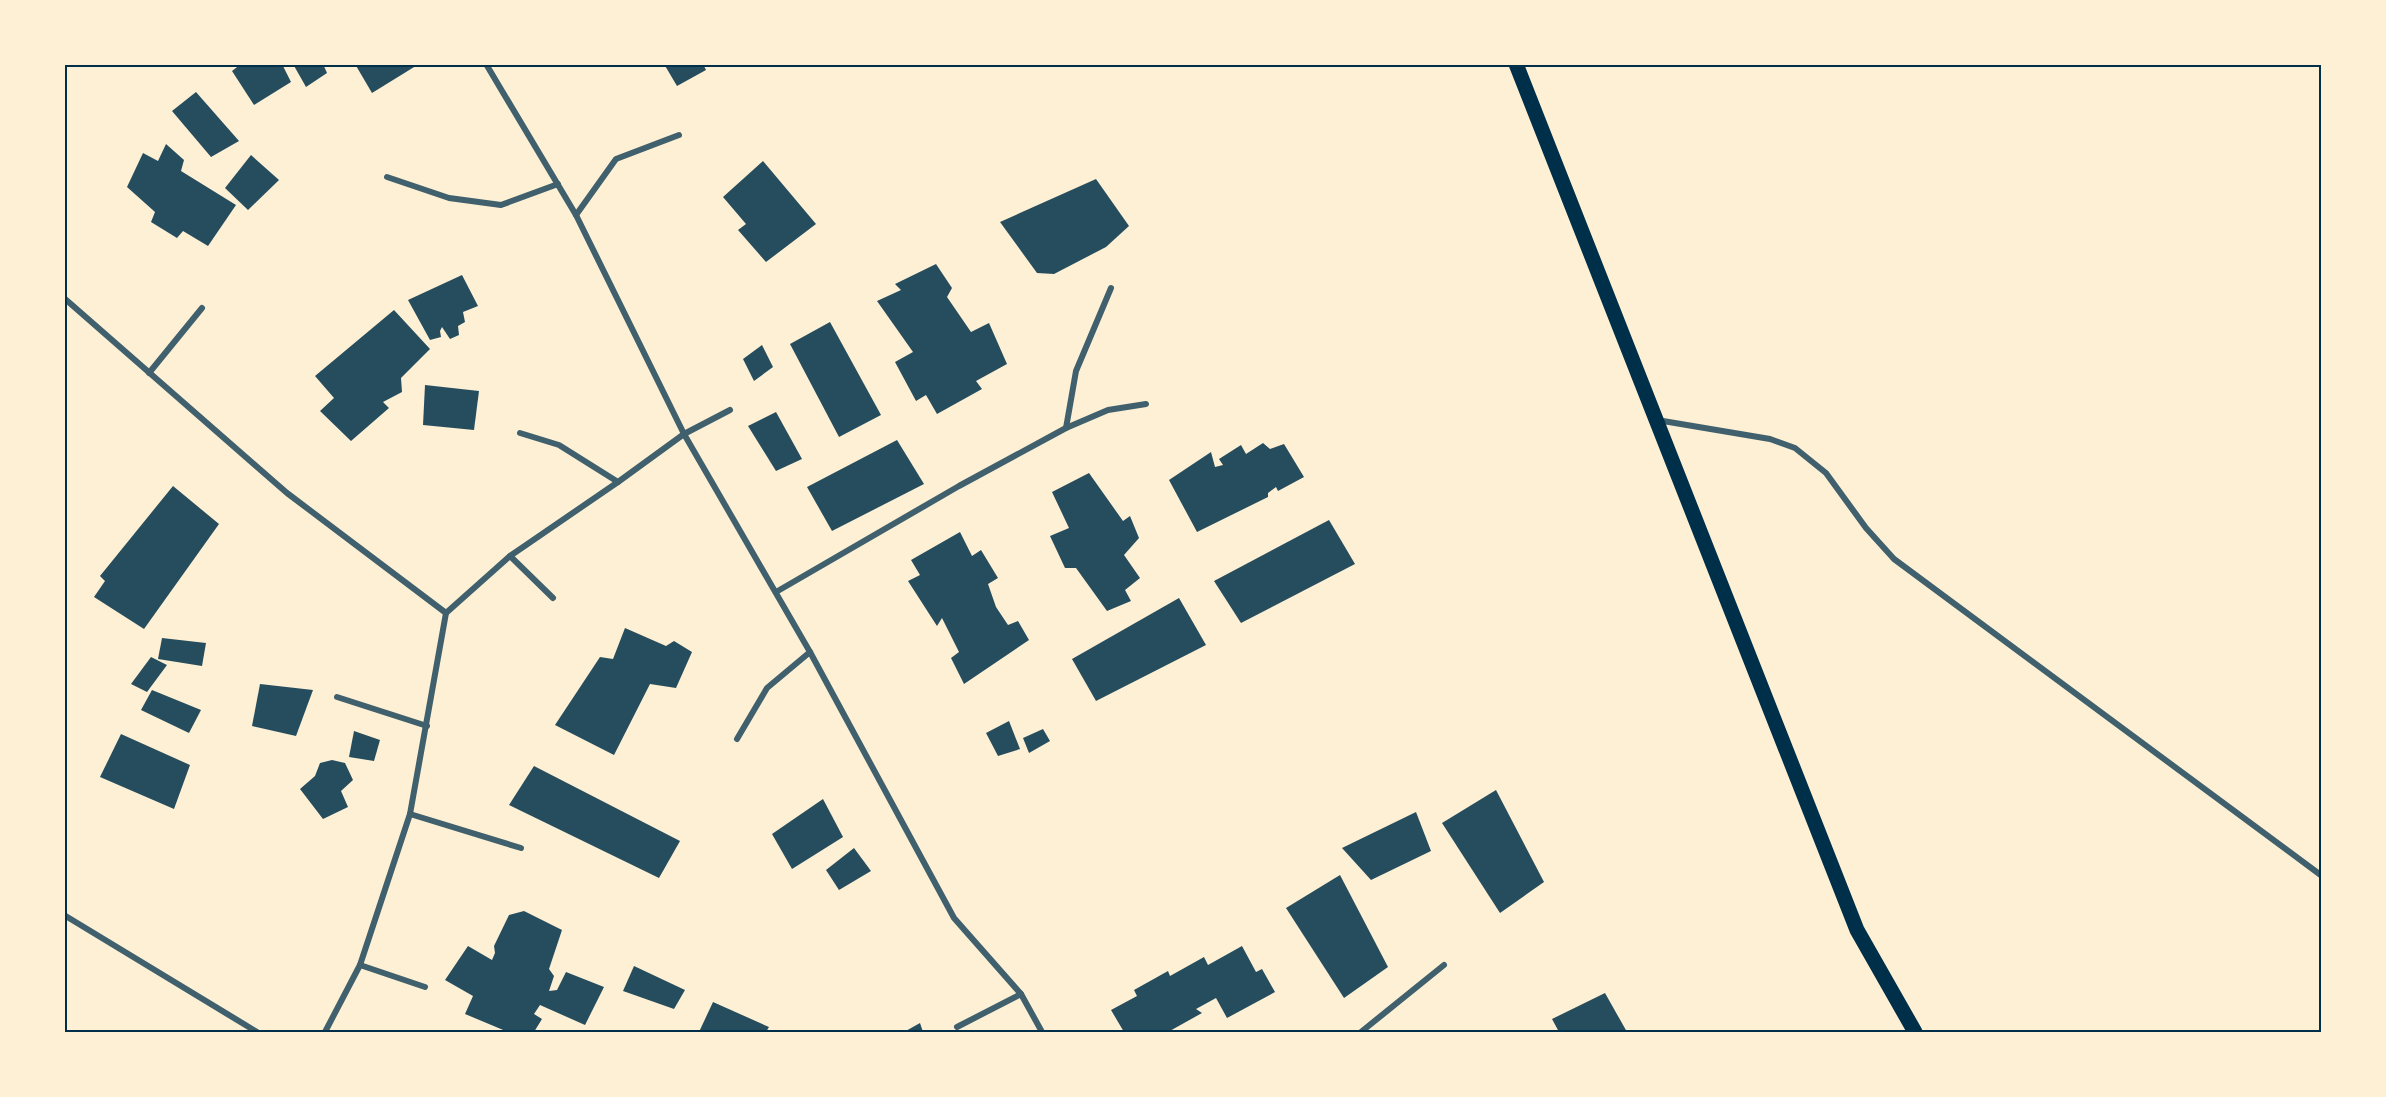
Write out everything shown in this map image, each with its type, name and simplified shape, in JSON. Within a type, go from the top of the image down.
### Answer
[{"type":"main road","points":[[1516,64],[1857,930],[1915,1032]]},
{"type":"street","points":[[486,64],[576,215],[684,434],[810,652],[954,918],[1021,994],[1042,1032]]},
{"type":"street","points":[[576,215],[616,159],[679,135]]},
{"type":"street","points":[[387,177],[449,198],[501,205],[558,184]]},
{"type":"street","points":[[1066,428],[1076,371],[1111,288]]},
{"type":"street","points":[[64,298],[287,493],[446,614]]},
{"type":"street","points":[[148,373],[202,308]]},
{"type":"street","points":[[776,592],[959,486],[1066,428],[1108,410],[1146,404]]},
{"type":"street","points":[[325,1032],[360,965],[410,814],[446,614],[510,556],[618,483],[684,434],[730,410]]},
{"type":"street","points":[[1656,420],[1770,439],[1795,448],[1826,473],[1866,528],[1894,559],[2322,876]]},
{"type":"street","points":[[520,433],[559,445],[618,483]]},
{"type":"street","points":[[510,556],[553,598]]},
{"type":"street","points":[[737,739],[767,688],[810,652]]},
{"type":"street","points":[[337,697],[427,726]]},
{"type":"street","points":[[410,814],[521,848]]},
{"type":"street","points":[[64,915],[257,1032]]},
{"type":"street","points":[[360,965],[425,987]]},
{"type":"street","points":[[1361,1032],[1444,965]]},
{"type":"street","points":[[957,1027],[1021,994]]},
{"type":"building","points":[[241,64],[282,64],[291,82],[254,105],[232,71]]},
{"type":"building","points":[[293,64],[323,64],[327,73],[306,87]]},
{"type":"building","points":[[355,64],[419,64],[372,93]]},
{"type":"building","points":[[664,64],[703,64],[706,70],[677,86]]},
{"type":"building","points":[[196,92],[239,141],[211,157],[172,111]]},
{"type":"building","points":[[166,144],[184,160],[181,171],[236,205],[208,246],[183,231],[177,238],[151,222],[155,212],[127,187],[143,153],[158,161]]},
{"type":"building","points":[[251,155],[279,180],[248,210],[225,188]]},
{"type":"building","points":[[763,161],[816,224],[766,262],[738,230],[746,224],[723,197]]},
{"type":"building","points":[[1096,179],[1129,226],[1106,247],[1054,274],[1037,273],[1000,222]]},
{"type":"building","points":[[936,264],[952,288],[947,297],[971,332],[989,323],[1007,364],[976,381],[982,389],[937,414],[926,395],[916,401],[895,362],[913,352],[877,301],[901,290],[895,284]]},
{"type":"building","points":[[462,275],[478,306],[463,312],[465,322],[458,326],[459,335],[450,339],[442,327],[441,337],[430,340],[408,300]]},
{"type":"building","points":[[394,310],[430,349],[401,378],[402,392],[383,402],[389,408],[351,441],[320,411],[334,398],[315,376]]},
{"type":"building","points":[[830,322],[881,415],[839,437],[790,344]]},
{"type":"building","points":[[762,345],[773,367],[754,381],[743,359]]},
{"type":"building","points":[[425,385],[479,391],[474,430],[423,425]]},
{"type":"building","points":[[776,412],[802,459],[776,471],[748,426]]},
{"type":"building","points":[[897,440],[924,484],[832,531],[807,487]]},
{"type":"building","points":[[1263,443],[1270,449],[1284,444],[1304,477],[1278,491],[1276,487],[1268,493],[1268,497],[1197,532],[1169,480],[1211,452],[1215,467],[1223,465],[1219,459],[1241,445],[1246,454]]},
{"type":"building","points":[[1089,473],[1123,521],[1130,516],[1139,538],[1124,555],[1140,578],[1125,590],[1131,601],[1107,611],[1076,568],[1065,568],[1050,536],[1069,528],[1052,492]]},
{"type":"building","points":[[173,486],[219,524],[144,629],[94,597],[105,581],[100,576]]},
{"type":"building","points":[[1329,520],[1355,564],[1241,623],[1214,581]]},
{"type":"building","points":[[960,532],[972,556],[981,550],[998,578],[988,584],[996,607],[1008,625],[1018,621],[1029,640],[964,684],[951,658],[959,652],[942,618],[937,626],[908,581],[920,575],[911,560]]},
{"type":"building","points":[[1179,598],[1206,645],[1096,701],[1072,659]]},
{"type":"building","points":[[625,628],[666,646],[674,641],[692,652],[676,688],[650,684],[614,755],[555,725],[600,657],[613,659]]},
{"type":"building","points":[[162,638],[206,643],[202,666],[158,659]]},
{"type":"building","points":[[151,657],[167,665],[147,692],[131,684]]},
{"type":"building","points":[[260,684],[313,690],[296,736],[252,726]]},
{"type":"building","points":[[152,690],[201,710],[189,733],[141,710]]},
{"type":"building","points":[[1009,721],[1020,749],[998,756],[986,733]]},
{"type":"building","points":[[1043,729],[1050,741],[1029,753],[1023,738]]},
{"type":"building","points":[[354,731],[380,740],[374,761],[349,757]]},
{"type":"building","points":[[121,734],[190,765],[174,809],[100,777]]},
{"type":"building","points":[[332,760],[345,763],[353,780],[341,791],[348,807],[323,819],[300,789],[315,776],[320,763]]},
{"type":"building","points":[[534,766],[680,841],[659,878],[509,805]]},
{"type":"building","points":[[1496,790],[1544,882],[1500,913],[1442,823]]},
{"type":"building","points":[[823,799],[843,837],[792,869],[772,834]]},
{"type":"building","points":[[1416,812],[1431,851],[1371,880],[1342,848]]},
{"type":"building","points":[[854,848],[871,871],[839,890],[826,870]]},
{"type":"building","points":[[1340,875],[1388,967],[1344,998],[1286,908]]},
{"type":"building","points":[[524,911],[562,930],[549,969],[554,976],[549,991],[557,990],[566,972],[604,987],[585,1025],[540,1005],[534,1014],[542,1019],[534,1032],[508,1032],[465,1014],[473,996],[445,980],[468,946],[492,960],[495,953],[494,946],[509,915]]},
{"type":"building","points":[[1242,946],[1256,972],[1262,969],[1275,992],[1227,1018],[1216,998],[1196,1009],[1202,1013],[1168,1032],[1124,1032],[1111,1010],[1137,996],[1134,990],[1168,971],[1170,976],[1204,957],[1208,965]]},
{"type":"building","points":[[634,966],[685,990],[674,1009],[623,991]]},
{"type":"building","points":[[1605,993],[1627,1032],[1559,1032],[1552,1019]]},
{"type":"building","points":[[713,1002],[769,1027],[766,1032],[699,1032]]},
{"type":"building","points":[[920,1023],[923,1032],[904,1032]]}]
